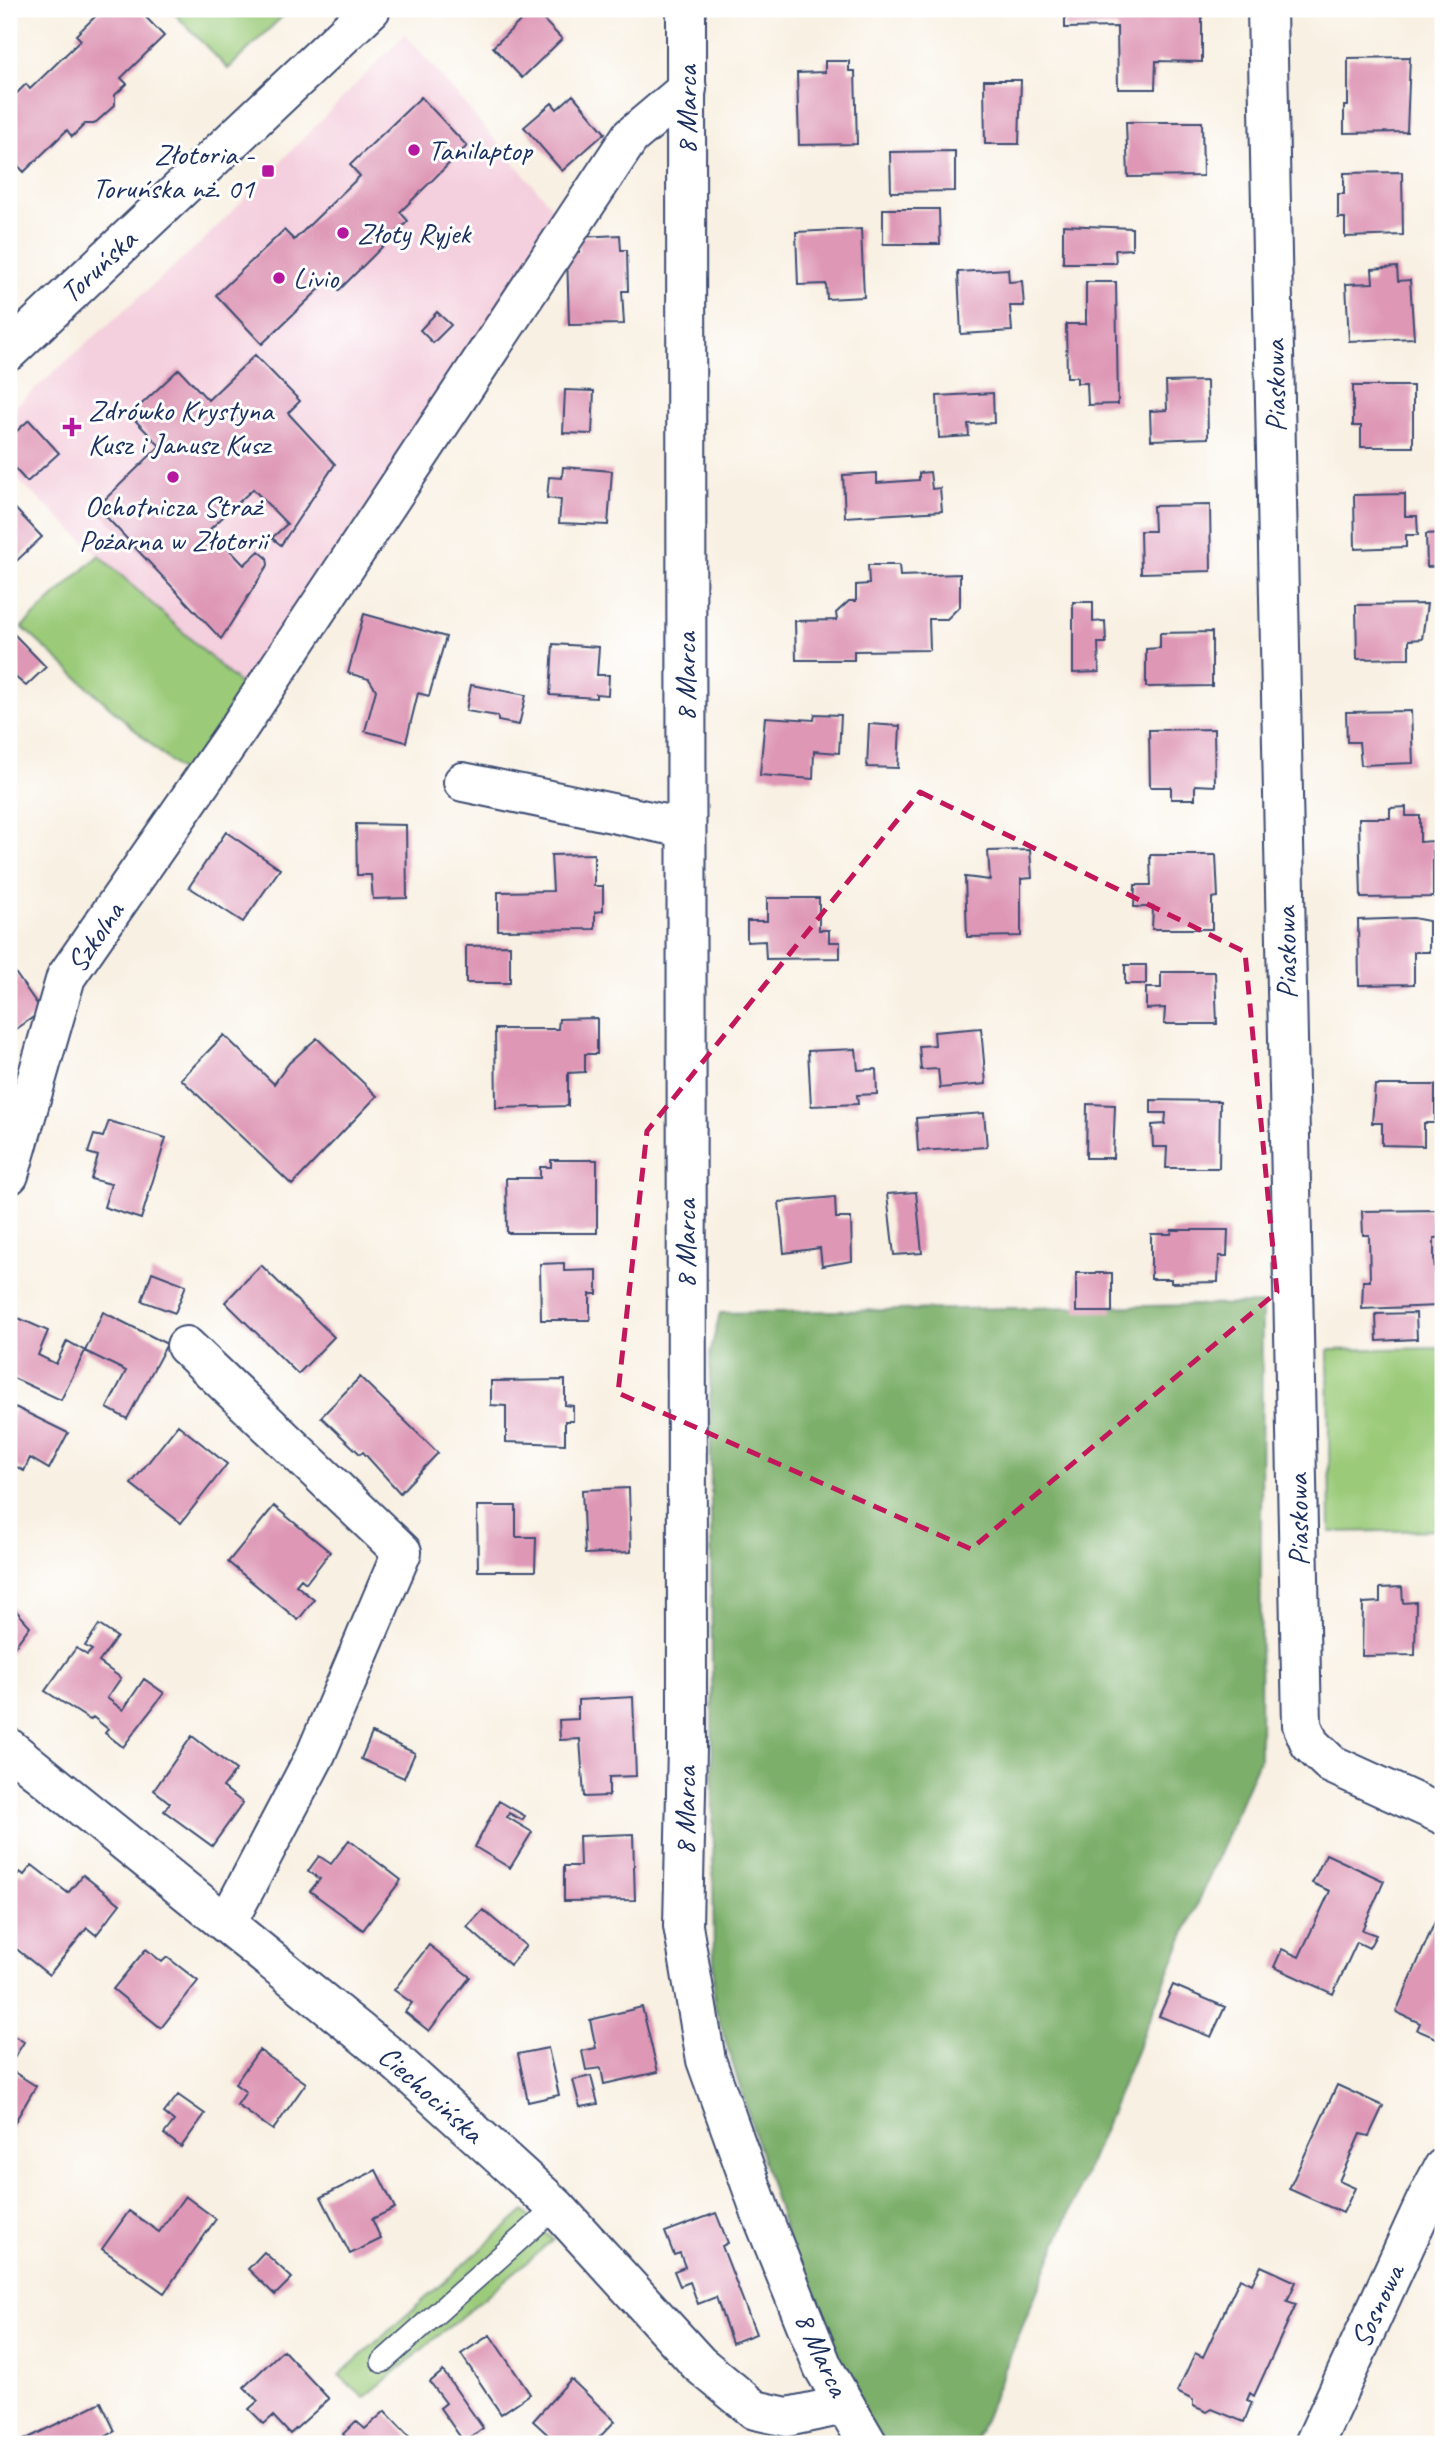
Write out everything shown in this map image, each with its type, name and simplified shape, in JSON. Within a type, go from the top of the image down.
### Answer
[{"type":"street","name":"Toruńska","points":[[9,351],[371,9]]},
{"type":"street","name":"8 Marca","points":[[686,9],[684,828],[687,1746],[683,1926],[706,2060],[761,2213],[823,2367],[868,2444]]},
{"type":"street","name":"Piaskowa","points":[[1267,9],[1303,1725],[1310,1744],[1331,1764],[1443,1815]]},
{"type":"street","name":"Szkolna","points":[[9,1175],[66,977],[240,726],[631,137],[687,89]]},
{"type":"street","points":[[463,782],[684,828]]},
{"type":"street","points":[[186,1346],[402,1552],[316,1754],[227,1923]]},
{"type":"street","name":"Ciechocińska","points":[[9,1748],[392,2058],[556,2207],[699,2364],[755,2410],[787,2417],[845,2405]]},
{"type":"street","name":"Sosnowa","points":[[1314,2444],[1443,2168]]},
{"type":"lane","points":[[382,2362],[556,2207]]},
{"type":"highlighted area","points":[[920,792],[1245,952],[1277,1292],[971,1549],[618,1393],[647,1131]]},
{"type":"shaded area","points":[[405,34],[562,219],[245,689],[9,472],[9,412],[206,238]]},
{"type":"green space","points":[[170,9],[290,9],[228,69]]},
{"type":"green space","points":[[99,555],[245,689],[187,777],[22,627]]},
{"type":"green space","points":[[1262,1304],[1260,1758],[974,2444],[880,2444],[823,2352],[714,2004],[710,1353],[720,1313]]},
{"type":"green space","points":[[1443,1348],[1443,1530],[1330,1532],[1328,1350]]},
{"type":"green space","points":[[524,2211],[553,2240],[364,2398],[339,2375]]},
{"type":"building","points":[[103,9],[138,9],[164,36],[121,78],[127,84],[115,95],[115,105],[94,124],[85,124],[72,137],[67,130],[24,172],[9,156],[9,101],[26,84],[30,89],[81,40],[76,35]]},
{"type":"building","points":[[533,9],[562,39],[522,78],[493,47]]},
{"type":"building","points":[[1065,9],[1202,9],[1202,62],[1156,61],[1155,89],[1118,89],[1117,27],[1065,28]]},
{"type":"building","points":[[1345,9],[1397,9],[1397,14],[1345,14]]},
{"type":"building","points":[[1410,57],[1407,132],[1344,133],[1344,106],[1348,106],[1348,58]]},
{"type":"building","points":[[825,61],[849,61],[849,71],[855,71],[857,144],[799,145],[797,73],[825,72]]},
{"type":"building","points":[[984,80],[1021,80],[1019,144],[985,144]]},
{"type":"building","points":[[573,95],[605,133],[562,171],[524,127],[552,103],[557,109]]},
{"type":"building","points":[[421,97],[467,146],[400,212],[408,221],[339,290],[329,280],[262,344],[216,295],[284,230],[294,240],[360,176],[350,165]]},
{"type":"building","points":[[1126,122],[1202,122],[1203,176],[1128,177]]},
{"type":"building","points":[[955,151],[955,191],[891,192],[890,152]]},
{"type":"building","points":[[1402,172],[1403,235],[1345,237],[1345,218],[1338,218],[1338,194],[1344,194],[1344,173]]},
{"type":"building","points":[[883,209],[939,209],[940,244],[883,244]]},
{"type":"building","points":[[1063,225],[1132,228],[1132,249],[1115,250],[1116,263],[1063,263]]},
{"type":"building","points":[[861,229],[864,297],[827,299],[826,284],[798,285],[796,232]]},
{"type":"building","points":[[620,235],[621,250],[627,250],[628,291],[622,291],[624,324],[569,325],[567,252],[579,252],[579,237]]},
{"type":"building","points":[[1397,267],[1398,281],[1410,280],[1414,338],[1349,341],[1346,284],[1373,283],[1372,269]]},
{"type":"building","points":[[1008,269],[1009,282],[1022,281],[1024,306],[1010,306],[1012,331],[961,334],[958,272]]},
{"type":"building","points":[[1086,282],[1116,282],[1118,404],[1088,405],[1087,383],[1077,383],[1077,377],[1067,377],[1066,324],[1086,324]]},
{"type":"building","points":[[437,312],[451,325],[433,343],[420,330]]},
{"type":"building","points":[[255,355],[300,401],[288,413],[335,464],[281,545],[272,538],[287,524],[253,489],[210,529],[244,565],[259,551],[267,558],[268,565],[221,639],[97,507],[160,446],[130,415],[179,369],[208,400]]},
{"type":"building","points":[[1207,381],[1208,438],[1151,440],[1150,411],[1167,410],[1166,382]]},
{"type":"building","points":[[1353,386],[1413,386],[1413,447],[1361,447],[1361,426],[1353,426]]},
{"type":"building","points":[[565,390],[594,391],[592,434],[563,433]]},
{"type":"building","points":[[993,393],[994,423],[968,424],[969,436],[939,438],[937,396]]},
{"type":"building","points":[[29,420],[59,453],[27,482],[9,462],[9,438]]},
{"type":"building","points":[[563,467],[612,471],[608,525],[559,523],[561,500],[547,498],[549,477],[562,478]]},
{"type":"building","points":[[930,472],[932,489],[940,488],[942,511],[845,517],[843,475],[877,473],[877,483],[919,480],[919,473]]},
{"type":"building","points":[[1405,494],[1405,516],[1417,516],[1418,535],[1406,535],[1406,547],[1355,549],[1354,495]]},
{"type":"building","points":[[9,502],[42,537],[9,568]]},
{"type":"building","points":[[1210,505],[1211,571],[1141,573],[1140,531],[1154,531],[1153,506]]},
{"type":"building","points":[[1443,533],[1443,566],[1427,567],[1426,534]]},
{"type":"building","points":[[868,565],[899,565],[900,576],[960,574],[960,606],[947,619],[929,619],[930,650],[854,651],[854,660],[796,660],[795,621],[837,620],[836,613],[849,601],[856,601],[856,585],[869,584]]},
{"type":"building","points":[[1073,602],[1093,602],[1093,622],[1105,621],[1106,643],[1098,643],[1099,672],[1073,673]]},
{"type":"building","points":[[1427,604],[1422,639],[1409,640],[1409,658],[1357,659],[1356,605]]},
{"type":"building","points":[[364,614],[446,637],[429,696],[418,693],[406,742],[365,731],[376,690],[369,679],[348,673]]},
{"type":"building","points":[[9,629],[46,667],[26,686],[9,672]]},
{"type":"building","points":[[1212,632],[1212,686],[1146,687],[1146,649],[1160,648],[1160,633]]},
{"type":"building","points":[[553,644],[599,647],[597,675],[609,675],[608,695],[596,694],[596,698],[550,695]]},
{"type":"building","points":[[471,685],[526,695],[519,725],[498,721],[498,716],[466,711]]},
{"type":"building","points":[[1411,711],[1413,763],[1361,765],[1359,742],[1347,742],[1346,712]]},
{"type":"building","points":[[815,714],[841,715],[839,753],[814,751],[813,779],[760,775],[765,717],[814,720]]},
{"type":"building","points":[[869,724],[900,726],[898,768],[867,767]]},
{"type":"building","points":[[1214,729],[1215,786],[1195,785],[1195,799],[1171,799],[1171,787],[1150,787],[1149,730]]},
{"type":"building","points":[[1406,807],[1406,816],[1420,816],[1420,842],[1433,841],[1433,897],[1361,898],[1359,818],[1390,818],[1390,808]]},
{"type":"building","points":[[356,824],[406,825],[407,898],[373,899],[371,875],[357,875]]},
{"type":"building","points":[[226,832],[280,869],[243,922],[189,887]]},
{"type":"building","points":[[1030,850],[1032,878],[1021,879],[1021,936],[967,937],[965,877],[990,880],[988,851]]},
{"type":"building","points":[[594,854],[594,886],[603,886],[603,911],[595,912],[595,929],[498,930],[498,892],[553,891],[551,855]]},
{"type":"building","points":[[1150,855],[1216,855],[1218,897],[1212,898],[1212,929],[1152,929],[1153,907],[1134,907],[1135,885],[1151,885]]},
{"type":"building","points":[[767,898],[819,898],[819,930],[829,930],[829,942],[840,942],[840,958],[766,959],[765,941],[747,942],[747,921],[767,921]]},
{"type":"building","points":[[1413,918],[1429,921],[1429,952],[1414,952],[1414,984],[1359,985],[1358,920]]},
{"type":"building","points":[[510,945],[510,983],[466,983],[466,946]]},
{"type":"building","points":[[9,964],[42,1011],[9,1034]]},
{"type":"building","points":[[1125,965],[1146,965],[1146,984],[1125,984]]},
{"type":"building","points":[[1161,972],[1215,972],[1217,1024],[1164,1024],[1165,1008],[1146,1009],[1146,988],[1161,988]]},
{"type":"building","points":[[597,1018],[597,1054],[585,1054],[585,1072],[568,1073],[568,1106],[496,1108],[495,1029],[558,1029],[559,1019]]},
{"type":"building","points":[[981,1028],[986,1084],[940,1088],[938,1069],[921,1070],[919,1046],[935,1045],[934,1032]]},
{"type":"building","points":[[224,1035],[274,1084],[289,1063],[317,1038],[377,1096],[292,1185],[181,1079]]},
{"type":"building","points":[[856,1049],[858,1070],[876,1069],[877,1094],[857,1095],[858,1104],[811,1106],[808,1051]]},
{"type":"building","points":[[1375,1085],[1435,1085],[1435,1123],[1424,1123],[1424,1146],[1382,1145],[1382,1123],[1372,1123]]},
{"type":"building","points":[[1151,1100],[1220,1101],[1219,1168],[1166,1168],[1167,1147],[1153,1147],[1152,1125],[1165,1124],[1166,1113],[1151,1113]]},
{"type":"building","points":[[1087,1104],[1115,1105],[1113,1158],[1086,1158]]},
{"type":"building","points":[[984,1113],[987,1147],[918,1151],[916,1118]]},
{"type":"building","points":[[109,1121],[166,1138],[141,1219],[104,1207],[111,1184],[91,1179],[98,1156],[88,1153],[94,1135],[103,1137]]},
{"type":"building","points":[[551,1160],[597,1160],[597,1233],[507,1233],[506,1178],[540,1178],[540,1167],[551,1167]]},
{"type":"building","points":[[916,1192],[922,1253],[894,1255],[887,1194]]},
{"type":"building","points":[[835,1197],[836,1218],[851,1218],[852,1261],[822,1266],[820,1248],[784,1253],[779,1202]]},
{"type":"building","points":[[1438,1210],[1438,1238],[1434,1238],[1434,1258],[1438,1306],[1362,1309],[1363,1281],[1370,1281],[1369,1235],[1363,1235],[1362,1211]]},
{"type":"building","points":[[1172,1230],[1228,1230],[1227,1256],[1219,1256],[1218,1282],[1171,1283],[1171,1279],[1151,1279],[1151,1234],[1171,1234]]},
{"type":"building","points":[[564,1263],[564,1271],[597,1270],[597,1294],[590,1294],[590,1320],[541,1320],[540,1264]]},
{"type":"building","points":[[261,1265],[334,1337],[298,1374],[225,1302]]},
{"type":"building","points":[[152,1272],[186,1285],[175,1313],[142,1301]]},
{"type":"building","points":[[1076,1273],[1112,1273],[1112,1312],[1076,1312]]},
{"type":"building","points":[[103,1312],[167,1344],[127,1419],[107,1408],[126,1371],[85,1351]]},
{"type":"building","points":[[1416,1313],[1417,1339],[1377,1341],[1376,1314]]},
{"type":"building","points":[[16,1317],[48,1331],[38,1355],[56,1364],[67,1341],[85,1351],[61,1400],[9,1376],[9,1354],[12,1346],[9,1344],[9,1332]]},
{"type":"building","points":[[360,1377],[438,1453],[400,1493],[363,1452],[360,1454],[321,1417]]},
{"type":"building","points":[[565,1380],[565,1405],[573,1406],[573,1421],[565,1421],[565,1444],[506,1442],[506,1406],[491,1405],[491,1381]]},
{"type":"building","points":[[15,1407],[68,1433],[49,1469],[30,1458],[24,1471],[9,1463],[9,1421]]},
{"type":"building","points":[[178,1425],[227,1464],[181,1523],[131,1484]]},
{"type":"building","points":[[629,1488],[631,1552],[585,1554],[582,1490]]},
{"type":"building","points":[[274,1506],[330,1552],[306,1583],[301,1579],[296,1585],[314,1600],[298,1620],[228,1562]]},
{"type":"building","points":[[477,1506],[516,1506],[516,1537],[536,1537],[535,1571],[478,1571]]},
{"type":"building","points":[[1402,1587],[1403,1603],[1416,1602],[1415,1655],[1362,1656],[1363,1603],[1380,1602],[1380,1588]]},
{"type":"building","points":[[9,1603],[30,1626],[9,1654]]},
{"type":"building","points":[[99,1625],[117,1637],[99,1662],[121,1678],[107,1698],[123,1710],[144,1679],[164,1693],[123,1747],[105,1733],[108,1729],[93,1717],[90,1720],[45,1691],[76,1648],[87,1655],[92,1650],[85,1646]]},
{"type":"building","points":[[633,1697],[636,1776],[609,1777],[609,1796],[584,1797],[580,1739],[560,1740],[559,1720],[578,1719],[578,1700]]},
{"type":"building","points":[[372,1733],[415,1753],[404,1778],[361,1759]]},
{"type":"building","points":[[192,1736],[236,1770],[223,1787],[243,1803],[212,1846],[164,1811],[170,1803],[154,1790]]},
{"type":"building","points":[[499,1801],[525,1816],[522,1820],[509,1813],[507,1817],[532,1832],[510,1868],[475,1847]]},
{"type":"building","points":[[633,1834],[635,1900],[564,1901],[564,1866],[580,1866],[579,1836]]},
{"type":"building","points":[[349,1840],[401,1880],[363,1930],[310,1891],[320,1879],[308,1871],[319,1856],[331,1864]]},
{"type":"building","points":[[1326,1854],[1384,1881],[1362,1930],[1376,1935],[1369,1948],[1357,1942],[1333,1994],[1274,1967],[1282,1949],[1299,1957],[1330,1891],[1312,1883]]},
{"type":"building","points":[[32,1865],[68,1893],[83,1875],[120,1904],[96,1935],[87,1928],[49,1975],[9,1943],[15,1931],[9,1926],[9,1880],[12,1882],[20,1872],[24,1875]]},
{"type":"building","points":[[1443,1903],[1443,2041],[1417,2030],[1420,2023],[1396,2012]]},
{"type":"building","points":[[483,1910],[526,1946],[510,1965],[467,1927]]},
{"type":"building","points":[[429,1945],[470,1977],[429,2031],[405,2012],[412,2003],[394,1990]]},
{"type":"building","points":[[146,1949],[162,1962],[167,1957],[198,1981],[161,2028],[113,1989]]},
{"type":"building","points":[[1173,1985],[1225,2007],[1211,2037],[1159,2016]]},
{"type":"building","points":[[642,2007],[658,2072],[604,2084],[601,2068],[586,2070],[582,2051],[596,2048],[590,2020]]},
{"type":"building","points":[[9,2033],[24,2042],[11,2063],[9,2062]]},
{"type":"building","points":[[548,2048],[559,2095],[528,2102],[518,2054]]},
{"type":"building","points":[[259,2050],[306,2083],[273,2130],[237,2105],[246,2092],[235,2084]]},
{"type":"building","points":[[9,2069],[36,2086],[9,2132]]},
{"type":"building","points":[[591,2076],[598,2104],[580,2107],[573,2080]]},
{"type":"building","points":[[1337,2085],[1383,2106],[1369,2136],[1360,2134],[1339,2181],[1355,2188],[1343,2213],[1289,2189]]},
{"type":"building","points":[[178,2095],[205,2114],[181,2147],[164,2134],[174,2121],[164,2113]]},
{"type":"building","points":[[376,2170],[395,2208],[372,2219],[381,2239],[350,2254],[321,2197]]},
{"type":"building","points":[[185,2196],[216,2219],[164,2293],[102,2249],[129,2211],[159,2232]]},
{"type":"building","points":[[716,2213],[728,2243],[722,2246],[756,2334],[732,2343],[716,2297],[698,2304],[690,2282],[680,2286],[674,2271],[685,2267],[680,2253],[674,2255],[665,2232]]},
{"type":"building","points":[[264,2252],[292,2278],[275,2295],[248,2269]]},
{"type":"building","points":[[1261,2266],[1296,2282],[1287,2301],[1296,2304],[1254,2396],[1250,2393],[1247,2400],[1252,2402],[1244,2422],[1212,2409],[1207,2412],[1193,2406],[1193,2400],[1177,2392],[1195,2353],[1203,2357],[1240,2278],[1252,2284]]},
{"type":"building","points":[[490,2335],[530,2394],[501,2414],[461,2354]]},
{"type":"building","points":[[283,2350],[329,2399],[290,2434],[273,2416],[264,2424],[249,2409],[258,2401],[244,2387]]},
{"type":"building","points":[[443,2371],[483,2428],[464,2442],[440,2408],[446,2403],[430,2382]]},
{"type":"building","points":[[571,2379],[615,2421],[593,2444],[558,2444],[533,2421]]},
{"type":"building","points":[[101,2402],[115,2431],[93,2444],[26,2444],[24,2440]]},
{"type":"building","points":[[385,2411],[416,2444],[351,2444],[343,2434],[356,2421],[365,2429]]},
{"type":"place","name":"Tanilaptop","points":[[414,150]]},
{"type":"place","name":"Złotoria - Toruńska nż. 01","points":[[268,171]]},
{"type":"place","name":"Złoty Ryjek","points":[[343,233]]},
{"type":"place","name":"Livio","points":[[279,278]]},
{"type":"place","name":"Zdrówko Krystyna Kusz i Janusz Kusz","points":[[72,427]]},
{"type":"place","name":"Ochotnicza Straż Pożarna w Złotorii","points":[[173,477]]}]
